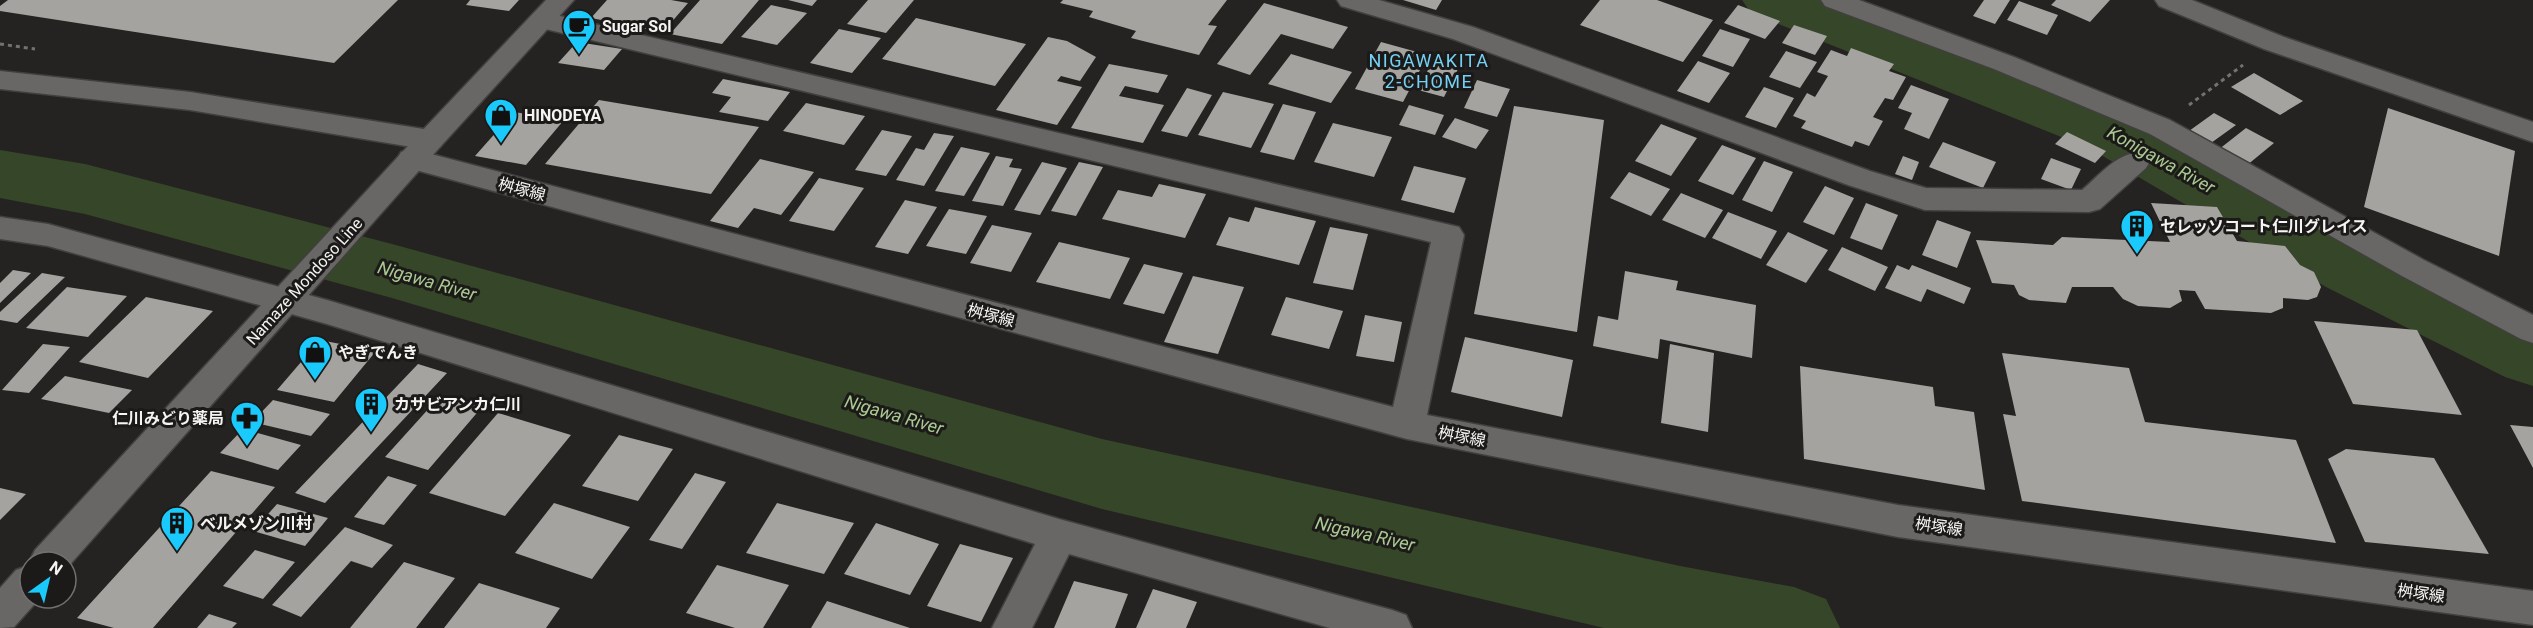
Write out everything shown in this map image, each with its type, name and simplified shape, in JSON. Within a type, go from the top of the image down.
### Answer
[{"type":"street","points":[[1350,0],[1463,33],[1859,178],[1925,199],[2089,201],[2135,161]]},
{"type":"street","points":[[1834,0],[2004,63],[2160,126],[2413,268],[2533,330]]},
{"type":"street","points":[[2168,0],[2274,43],[2533,132]]},
{"type":"street","points":[[552,10],[1448,235],[1407,425]]},
{"type":"street","name":"Namaze Mondoso Line","points":[[59,550],[416,156],[552,10]]},
{"type":"street","name":"桝塚線","points":[[0,80],[190,101],[416,156],[1407,425],[1898,521],[2533,608]]},
{"type":"street","points":[[0,228],[48,235],[294,292],[1059,535],[1392,628]]},
{"type":"street","points":[[1012,628],[1059,535]]},
{"type":"street","points":[[0,615],[18,595]]},
{"type":"path","points":[[2186,107],[2246,63]]},
{"type":"building","points":[[8,0],[398,0],[334,63],[0,11],[0,6]]},
{"type":"building","points":[[470,0],[519,0],[509,11],[466,5]]},
{"type":"building","points":[[607,0],[671,0],[688,3],[663,32],[591,18]]},
{"type":"building","points":[[700,0],[759,0],[722,44],[670,34]]},
{"type":"building","points":[[788,0],[817,0],[812,6]]},
{"type":"building","points":[[868,0],[914,0],[886,33],[847,24]]},
{"type":"building","points":[[1063,0],[1227,0],[1208,25],[1217,26],[1199,55],[1131,38],[1136,31],[1089,17],[1093,11],[1060,3]]},
{"type":"building","points":[[1403,0],[1442,0],[1436,10]]},
{"type":"building","points":[[1600,0],[1657,0],[1713,20],[1683,62],[1580,25]]},
{"type":"building","points":[[1984,0],[2010,0],[1995,24],[1973,16]]},
{"type":"building","points":[[2056,0],[2110,0],[2090,22],[2051,5]]},
{"type":"building","points":[[2019,1],[2058,15],[2047,35],[2007,20]]},
{"type":"building","points":[[1264,3],[1348,27],[1333,49],[1281,34],[1250,75],[1217,64]]},
{"type":"building","points":[[771,5],[807,13],[777,45],[741,37]]},
{"type":"building","points":[[1738,5],[1780,21],[1765,39],[1724,23]]},
{"type":"building","points":[[916,18],[1026,44],[995,86],[882,59]]},
{"type":"building","points":[[1794,25],[1827,36],[1815,55],[1782,43]]},
{"type":"building","points":[[839,29],[881,38],[852,73],[810,63]]},
{"type":"building","points":[[1720,29],[1750,39],[1733,67],[1702,56]]},
{"type":"building","points":[[1048,37],[1067,41],[1096,57],[1080,81],[1061,76],[1057,81],[1082,87],[1057,125],[996,110]]},
{"type":"building","points":[[577,42],[622,49],[604,70],[558,63]]},
{"type":"building","points":[[1381,42],[1428,55],[1403,102],[1355,89]]},
{"type":"building","points":[[1851,48],[1894,64],[1889,71],[1906,77],[1893,100],[1885,98],[1873,117],[1883,121],[1869,146],[1855,141],[1852,147],[1801,128],[1806,121],[1793,116],[1807,93],[1815,97],[1828,76],[1817,72],[1831,50],[1847,56]]},
{"type":"building","points":[[1786,51],[1817,62],[1800,88],[1769,77]]},
{"type":"building","points":[[1291,54],[1352,72],[1331,103],[1268,84]]},
{"type":"building","points":[[1433,60],[1459,67],[1444,97],[1418,90]]},
{"type":"building","points":[[1698,61],[1730,73],[1709,103],[1677,91]]},
{"type":"building","points":[[1109,64],[1168,75],[1158,93],[1125,86],[1119,96],[1164,105],[1143,143],[1071,128]]},
{"type":"building","points":[[2254,73],[2303,101],[2280,115],[2231,87]]},
{"type":"building","points":[[723,79],[790,92],[768,121],[719,112],[731,97],[712,93]]},
{"type":"building","points":[[1477,80],[1510,89],[1497,117],[1464,108]]},
{"type":"building","points":[[1911,85],[1949,99],[1929,139],[1904,129],[1912,113],[1898,108]]},
{"type":"building","points":[[1764,87],[1794,98],[1776,128],[1745,117]]},
{"type":"building","points":[[1187,88],[1212,95],[1187,137],[1161,131]]},
{"type":"building","points":[[1223,92],[1274,104],[1251,148],[1198,135]]},
{"type":"building","points":[[599,100],[759,127],[711,194],[545,164]]},
{"type":"building","points":[[806,103],[865,116],[844,145],[783,131]]},
{"type":"building","points":[[1283,104],[1316,112],[1294,160],[1260,152]]},
{"type":"building","points":[[1409,105],[1444,115],[1435,135],[1399,125]]},
{"type":"building","points":[[1514,106],[1604,120],[1577,332],[1474,314]]},
{"type":"building","points":[[2388,108],[2515,151],[2499,256],[2364,207]]},
{"type":"building","points":[[514,112],[564,120],[526,165],[475,156]]},
{"type":"building","points":[[2214,113],[2236,125],[2211,143],[2189,131]]},
{"type":"building","points":[[1455,118],[1489,130],[1476,149],[1442,137]]},
{"type":"building","points":[[1333,123],[1392,137],[1374,177],[1314,162]]},
{"type":"building","points":[[1661,124],[1697,138],[1671,176],[1635,161]]},
{"type":"building","points":[[2246,128],[2274,143],[2246,166],[2218,150]]},
{"type":"building","points":[[882,130],[912,136],[886,176],[855,170]]},
{"type":"building","points":[[2067,132],[2106,151],[2095,163],[2055,144]]},
{"type":"building","points":[[934,133],[954,136],[924,186],[896,180],[916,148],[924,150]]},
{"type":"building","points":[[1943,142],[1996,162],[1983,188],[1929,167]]},
{"type":"building","points":[[1722,145],[1756,158],[1733,195],[1698,181]]},
{"type":"building","points":[[961,147],[990,153],[964,196],[935,191]]},
{"type":"building","points":[[996,156],[1013,159],[1009,167],[1022,169],[1003,206],[972,201]]},
{"type":"building","points":[[1903,156],[1919,162],[1912,180],[1895,174]]},
{"type":"building","points":[[2051,158],[2081,169],[2071,190],[2041,179]]},
{"type":"building","points":[[760,159],[814,172],[781,215],[754,208],[738,228],[710,221]]},
{"type":"building","points":[[1764,161],[1793,172],[1772,212],[1742,200]]},
{"type":"building","points":[[1042,162],[1067,168],[1040,215],[1014,210]]},
{"type":"building","points":[[1079,162],[1103,167],[1076,216],[1051,211]]},
{"type":"building","points":[[1414,166],[1466,178],[1454,213],[1401,200]]},
{"type":"building","points":[[1629,172],[1670,189],[1651,216],[1610,198]]},
{"type":"building","points":[[819,178],[864,188],[834,231],[789,221]]},
{"type":"building","points":[[1159,184],[1206,194],[1185,238],[1102,219],[1118,190],[1152,197]]},
{"type":"building","points":[[1825,186],[1854,198],[1834,235],[1803,222]]},
{"type":"building","points":[[1681,193],[1723,210],[1705,238],[1662,220]]},
{"type":"building","points":[[905,200],[937,207],[908,254],[875,247]]},
{"type":"building","points":[[1866,203],[1898,215],[1882,250],[1850,238]]},
{"type":"building","name":"セレッソコート仁川グレイス","points":[[2151,203],[2217,207],[2237,241],[2285,246],[2300,265],[2314,272],[2321,287],[2317,297],[2308,300],[2283,298],[2283,308],[2271,313],[2205,309],[2195,291],[2179,290],[2182,301],[2170,308],[2138,306],[2123,299],[2113,287],[2072,287],[2066,303],[2029,300],[2019,295],[2014,285],[1992,283],[1976,240],[2053,245],[2062,237],[2170,242]]},
{"type":"building","points":[[1255,207],[1316,221],[1299,265],[1216,245],[1229,217],[1249,222]]},
{"type":"building","points":[[949,209],[987,216],[966,254],[926,246]]},
{"type":"building","points":[[1728,212],[1777,231],[1761,259],[1712,238]]},
{"type":"building","points":[[1937,220],[1971,232],[1957,268],[1922,255]]},
{"type":"building","points":[[992,225],[1032,233],[1011,272],[970,263]]},
{"type":"building","points":[[1330,227],[1368,234],[1353,290],[1313,283]]},
{"type":"building","points":[[1788,232],[1828,250],[1806,283],[1766,265]]},
{"type":"building","points":[[1059,242],[1130,258],[1110,299],[1036,282]]},
{"type":"building","points":[[1842,247],[1888,267],[1875,291],[1828,270]]},
{"type":"building","points":[[1144,264],[1183,273],[1164,314],[1123,304]]},
{"type":"building","points":[[1897,265],[1909,270],[1912,265],[1971,288],[1964,304],[1927,289],[1921,302],[1885,288]]},
{"type":"building","points":[[13,270],[31,273],[0,303],[0,283]]},
{"type":"building","points":[[1625,271],[1678,281],[1676,290],[1756,305],[1752,358],[1660,339],[1658,359],[1593,346],[1598,316],[1618,320]]},
{"type":"building","points":[[42,273],[65,277],[17,323],[0,320],[0,312]]},
{"type":"building","points":[[1193,276],[1244,287],[1218,354],[1164,342]]},
{"type":"building","points":[[67,287],[127,296],[88,337],[26,328]]},
{"type":"building","points":[[146,297],[213,311],[148,378],[79,362]]},
{"type":"building","points":[[1286,297],[1343,311],[1329,349],[1271,335]]},
{"type":"building","points":[[1365,315],[1402,322],[1394,362],[1356,356]]},
{"type":"building","points":[[2314,321],[2417,330],[2462,415],[2353,404]]},
{"type":"building","points":[[1465,337],[1573,360],[1562,417],[1451,392]]},
{"type":"building","points":[[320,340],[376,351],[334,402],[277,390]]},
{"type":"building","points":[[43,344],[70,347],[29,393],[2,390]]},
{"type":"building","points":[[1670,344],[1714,353],[1708,432],[1661,423]]},
{"type":"building","points":[[2002,353],[2129,368],[2145,422],[2296,440],[2336,543],[2022,501],[2003,414],[2016,416]]},
{"type":"building","name":"カサビアンカ仁川","points":[[418,364],[447,373],[325,503],[295,493]]},
{"type":"building","points":[[1800,366],[1933,387],[1935,406],[1974,412],[1985,490],[1804,459]]},
{"type":"building","points":[[65,376],[132,390],[109,413],[41,399]]},
{"type":"building","points":[[441,395],[482,407],[428,470],[385,457]]},
{"type":"building","points":[[273,400],[330,414],[311,436],[252,422]]},
{"type":"building","points":[[498,413],[571,435],[505,516],[429,493]]},
{"type":"building","points":[[2510,425],[2533,427],[2533,468]]},
{"type":"building","points":[[243,429],[301,445],[278,470],[220,453]]},
{"type":"building","points":[[619,435],[673,449],[638,501],[582,486]]},
{"type":"building","points":[[2346,449],[2434,458],[2489,554],[2365,542],[2328,459]]},
{"type":"building","name":"ベルメゾン川村","points":[[211,471],[275,487],[153,628],[114,628],[77,618]]},
{"type":"building","points":[[695,473],[726,482],[682,549],[649,540]]},
{"type":"building","points":[[388,476],[417,485],[384,525],[354,517]]},
{"type":"building","points":[[0,488],[26,494],[0,520]]},
{"type":"building","points":[[554,503],[630,527],[592,579],[515,553]]},
{"type":"building","points":[[777,503],[854,523],[824,574],[746,553]]},
{"type":"building","points":[[277,504],[328,518],[305,546],[253,531]]},
{"type":"building","points":[[876,523],[939,544],[910,595],[844,574]]},
{"type":"building","points":[[345,527],[393,545],[372,568],[351,561],[301,617],[272,605]]},
{"type":"building","points":[[960,544],[1013,558],[981,622],[927,606]]},
{"type":"building","points":[[255,550],[295,562],[263,599],[223,586]]},
{"type":"building","points":[[404,562],[455,578],[416,628],[350,628]]},
{"type":"building","points":[[717,565],[789,585],[763,628],[735,628],[686,613]]},
{"type":"building","points":[[1074,581],[1128,594],[1115,628],[1054,628]]},
{"type":"building","points":[[479,583],[560,608],[546,628],[444,628]]},
{"type":"building","points":[[1153,589],[1197,602],[1186,628],[1136,628]]},
{"type":"building","points":[[827,601],[910,628],[811,628]]},
{"type":"building","points":[[209,614],[237,623],[232,628],[197,628]]},
{"type":"waterway","name":"Konigawa River","points":[[1773,0],[2113,132],[2352,268],[2533,356]]},
{"type":"waterway","name":"Nigawa River","points":[[0,174],[85,189],[392,271],[1102,474],[1680,606],[1794,628]]},
{"type":"place","name":"Sugar Sol","points":[[579,55]]},
{"type":"place","name":"HINODEYA","points":[[501,144]]},
{"type":"place","name":"セレッソコート仁川グレイス","points":[[2137,255]]},
{"type":"place","name":"やぎでんき","points":[[315,381]]},
{"type":"place","name":"カサビアンカ仁川","points":[[371,433]]},
{"type":"place","name":"仁川みどり薬局","points":[[247,447]]},
{"type":"place","name":"ベルメゾン川村","points":[[177,552]]},
{"type":"district","name":"NIGAWAKITA 2-CHOME","points":[[1429,71]]}]
